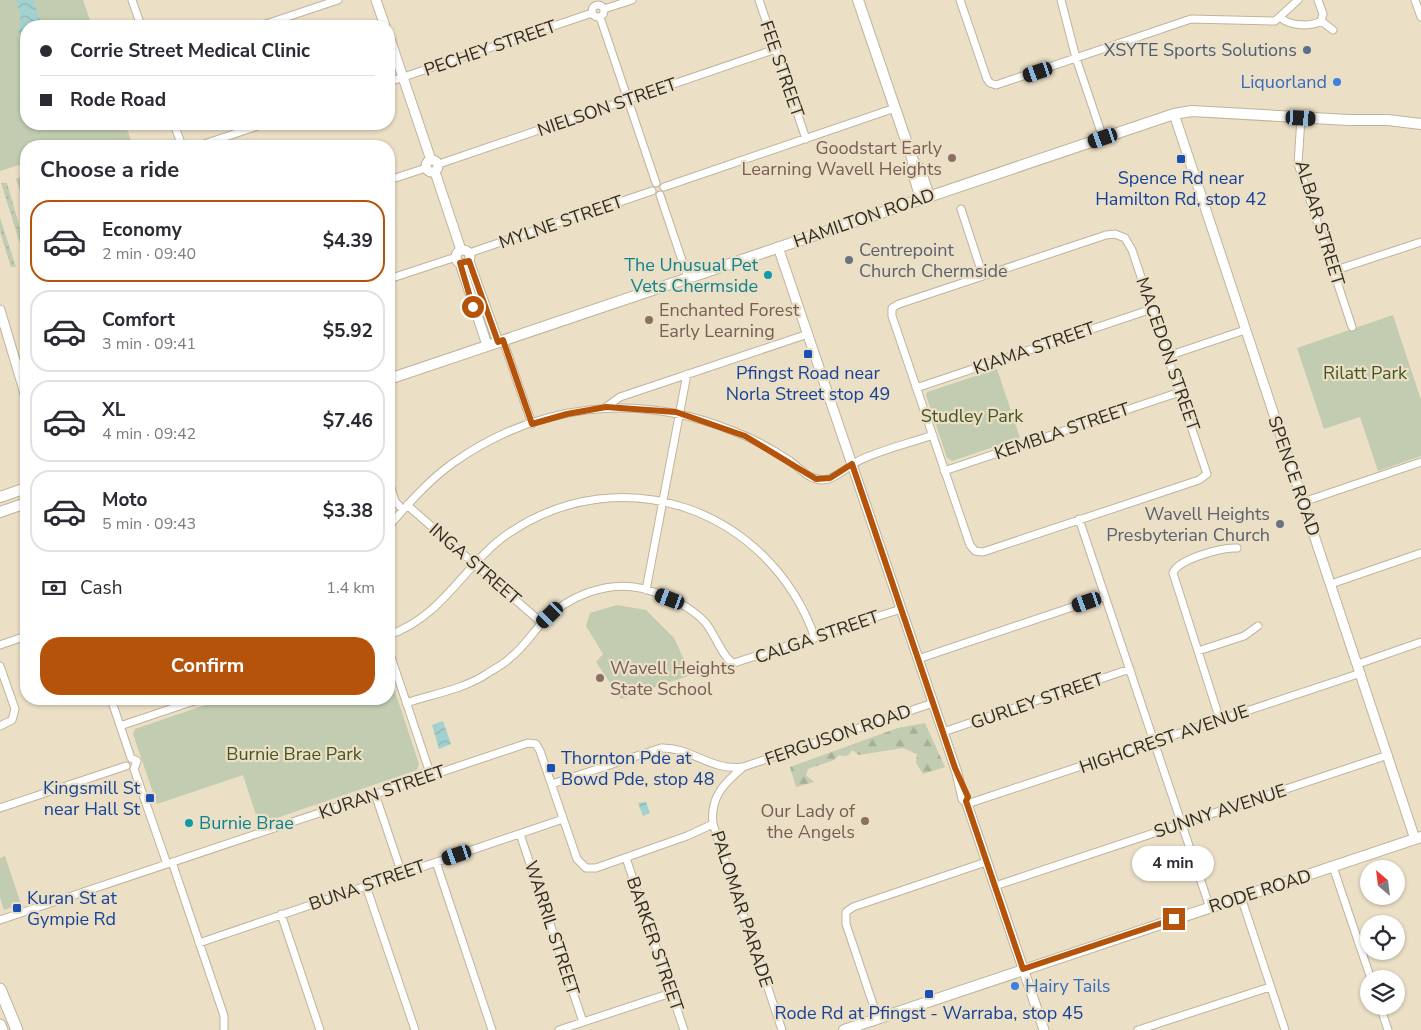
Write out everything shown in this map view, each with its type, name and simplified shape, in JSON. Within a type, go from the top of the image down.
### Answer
[{"type":"highway","points":[[0,988],[17,1030]]},
{"type":"highway","points":[[0,1025],[2,1030]]},
{"type":"main road","points":[[858,0],[913,160],[913,172],[925,198]]},
{"type":"main road","name":"HAMILTON ROAD","points":[[395,376],[1174,114],[1198,112],[1348,120],[1375,125],[1418,124]]},
{"type":"main road","points":[[0,497],[20,490]]},
{"type":"main road","points":[[0,512],[20,505]]},
{"type":"main road","name":"RODE ROAD","points":[[844,1030],[1418,838]]},
{"type":"street","points":[[132,0],[139,20]]},
{"type":"street","points":[[278,20],[338,0]]},
{"type":"street","points":[[376,0],[383,20]]},
{"type":"street","points":[[604,10],[632,0]]},
{"type":"street","name":"FEE STREET","points":[[759,0],[806,139]]},
{"type":"street","points":[[960,0],[987,79],[992,84],[1002,84],[1191,19],[1271,22],[1280,18],[1298,0]]},
{"type":"street","points":[[1061,0],[1076,58],[1103,138]]},
{"type":"street","points":[[1318,0],[1323,14],[1321,21]]},
{"type":"street","points":[[1415,0],[1421,17]]},
{"type":"street","points":[[600,17],[594,16],[592,13],[595,3],[602,6],[604,10]]},
{"type":"street","points":[[600,17],[603,15],[604,10]]},
{"type":"street","name":"PECHEY STREET","points":[[395,80],[592,13]]},
{"type":"street","points":[[600,17],[656,183],[652,191],[656,195],[660,195]]},
{"type":"street","points":[[1280,18],[1287,23],[1313,24],[1321,21]]},
{"type":"street","points":[[1321,21],[1333,30]]},
{"type":"street","name":"NIELSON STREET","points":[[395,178],[776,49]]},
{"type":"street","points":[[395,55],[463,257],[487,345]]},
{"type":"street","points":[[664,187],[895,108]]},
{"type":"street","name":"SPENCE ROAD","points":[[1174,114],[1388,755],[1418,838]]},
{"type":"street","name":"ALBAR STREET","points":[[1301,118],[1298,164],[1352,327]]},
{"type":"street","points":[[216,140],[246,130]]},
{"type":"street","points":[[656,183],[662,184],[664,187]]},
{"type":"street","points":[[660,195],[664,191],[664,187]]},
{"type":"street","name":"MYLNE STREET","points":[[395,277],[463,257],[652,191]]},
{"type":"street","points":[[660,195],[688,278]]},
{"type":"street","points":[[961,209],[983,276],[899,304],[892,308],[892,316],[970,545],[975,551],[983,552],[1079,520],[1210,908]]},
{"type":"street","name":"MACEDON STREET","points":[[983,276],[1106,235],[1115,234],[1122,236],[1132,250],[1206,468],[1206,476],[1079,520]]},
{"type":"street","points":[[1334,271],[1421,242]]},
{"type":"street","points":[[778,247],[957,774],[968,797],[967,803],[986,862],[1044,1030]]},
{"type":"street","points":[[463,257],[501,341],[532,424]]},
{"type":"street","name":"KIAMA STREET","points":[[916,388],[1152,309]]},
{"type":"street","points":[[0,310],[20,377]]},
{"type":"street","points":[[1168,356],[1245,330]]},
{"type":"street","points":[[606,407],[617,398],[808,334]]},
{"type":"street","points":[[406,703],[481,678],[511,658],[542,623],[570,601],[599,589],[620,586],[646,590],[687,374]]},
{"type":"street","name":"KEMBLA STREET","points":[[944,471],[1180,392]]},
{"type":"street","points":[[395,519],[405,507],[460,459],[502,434],[567,414],[606,407],[680,413],[745,436],[816,479],[830,478],[852,464],[933,435]]},
{"type":"street","points":[[1303,502],[1421,462]]},
{"type":"street","points":[[395,633],[406,628],[436,608],[475,564],[510,532],[544,514],[572,504],[617,497],[663,502],[704,514],[740,534],[774,566],[794,592],[815,638]]},
{"type":"street","name":"INGA STREET","points":[[395,501],[475,564],[542,623]]},
{"type":"street","points":[[1220,720],[1171,568],[1182,562],[1225,548],[1237,548]]},
{"type":"street","points":[[1331,584],[1421,553]]},
{"type":"street","name":"CALGA STREET","points":[[646,590],[670,599],[704,621],[732,663],[740,663],[901,609]]},
{"type":"street","points":[[918,659],[1105,596]]},
{"type":"street","points":[[1198,651],[1244,636],[1258,626]]},
{"type":"street","points":[[0,645],[20,638]]},
{"type":"street","points":[[1358,664],[1421,642]]},
{"type":"street","points":[[0,666],[15,712],[12,720],[0,726]]},
{"type":"street","points":[[395,669],[431,776]]},
{"type":"street","name":"GURLEY STREET","points":[[943,732],[1130,669]]},
{"type":"street","name":"HIGHCREST AVENUE","points":[[967,803],[1361,673]]},
{"type":"street","name":"FERGUSON ROAD","points":[[743,767],[933,703]]},
{"type":"street","points":[[113,705],[131,758],[137,761],[134,769],[199,943],[224,1016],[224,1030]]},
{"type":"street","points":[[120,726],[182,705]]},
{"type":"street","name":"KURAN STREET","points":[[0,920],[526,743],[536,744],[552,784]]},
{"type":"street","points":[[713,824],[687,836],[626,858],[593,868],[583,867],[577,859],[552,784],[661,748],[679,750],[715,766],[743,767]]},
{"type":"street","name":"SUNNY AVENUE","points":[[995,886],[1388,755]]},
{"type":"street","points":[[126,766],[126,761],[131,758]]},
{"type":"street","points":[[0,808],[126,766],[134,769]]},
{"type":"street","name":"PALOMAR PARADE","points":[[743,767],[727,781],[718,793],[713,806],[713,824],[782,1030]]},
{"type":"street","points":[[375,794],[402,874]]},
{"type":"street","name":"BUNA STREET","points":[[199,943],[563,819]]},
{"type":"street","name":"WARRIL STREET","points":[[520,834],[583,1022]]},
{"type":"street","name":"BARKER STREET","points":[[626,858],[684,1030]]},
{"type":"street","points":[[436,862],[492,1030]]},
{"type":"street","points":[[878,1019],[846,924],[846,912],[853,907],[986,862]]},
{"type":"street","points":[[1333,867],[1368,970]]},
{"type":"street","points":[[366,886],[415,1030]]},
{"type":"street","points":[[1241,898],[1285,1030]]},
{"type":"street","points":[[281,914],[320,1030]]},
{"type":"street","points":[[1138,1030],[1270,987]]},
{"type":"street","points":[[559,1030],[671,993]]},
{"type":"street","points":[[1383,1015],[1388,1030]]},
{"type":"green space","points":[[0,0],[83,0],[90,20],[20,20],[20,130],[127,130],[131,140],[20,140],[20,165],[0,171]]},
{"type":"green space","points":[[20,177],[20,191],[16,179]]},
{"type":"green space","points":[[1,183],[7,183],[20,228],[20,244]]},
{"type":"green space","points":[[0,218],[16,267],[11,267],[0,232]]},
{"type":"green space","name":"Rilatt Park","points":[[1393,315],[1421,400],[1421,456],[1378,471],[1360,417],[1324,429],[1297,348]]},
{"type":"green space","name":"Studley Park","points":[[997,369],[1020,438],[952,461],[947,458],[926,395],[927,392]]},
{"type":"green space","points":[[617,605],[646,610],[674,638],[691,675],[621,699],[596,662],[603,654],[586,626],[590,613]]},
{"type":"green space","name":"Burnie Brae Park","points":[[395,691],[419,764],[417,770],[259,824],[243,775],[157,804],[133,734],[135,729],[205,705],[395,705]]},
{"type":"green space","points":[[925,723],[945,767],[923,774],[916,763],[917,754],[903,748],[859,755],[852,750],[847,756],[839,755],[834,760],[808,769],[806,775],[814,782],[796,787],[790,767],[898,728]]},
{"type":"green space","points":[[5,856],[21,904],[4,910],[0,898],[0,858]]},
{"type":"water","points":[[15,0],[33,0],[40,20],[20,20]]},
{"type":"water","points":[[443,721],[451,744],[439,749],[432,725]]},
{"type":"water","points":[[646,802],[650,813],[643,816],[638,803]]},
{"type":"place","name":"XSYTE Sports Solutions","points":[[1307,50]]},
{"type":"place","name":"Liquorland","points":[[1337,82]]},
{"type":"place","name":"Goodstart Early Learning Wavell Heights","points":[[952,158]]},
{"type":"place","name":"Spence Rd near Hamilton Rd, stop 42","points":[[1181,159]]},
{"type":"place","name":"Centrepoint Church Chermside","points":[[849,260]]},
{"type":"place","name":"The Unusual Pet Vets Chermside","points":[[768,275]]},
{"type":"place","name":"Enchanted Forest Early Learning","points":[[649,320]]},
{"type":"place","name":"Pfingst Road near Norla Street stop 49","points":[[808,354]]},
{"type":"place","name":"Wavell Heights Presbyterian Church","points":[[1280,524]]},
{"type":"place","name":"Wavell Heights State School","points":[[600,678]]},
{"type":"place","name":"Thornton Pde at Bowd Pde, stop 48","points":[[551,768]]},
{"type":"place","name":"Kingsmill St near Hall St","points":[[150,798]]},
{"type":"place","name":"Our Lady of the Angels","points":[[865,821]]},
{"type":"place","name":"Burnie Brae","points":[[189,823]]},
{"type":"place","name":"Kuran St at Gympie Rd","points":[[17,908]]},
{"type":"place","name":"Hairy Tails","points":[[1015,986]]},
{"type":"place","name":"Rode Rd at Pfingst - Warraba, stop 45","points":[[929,994]]},
{"type":"route","points":[[473,307],[460,263],[464,264],[469,261],[498,342],[503,340],[532,424],[553,417],[606,407],[676,412],[745,436],[789,460],[808,476],[816,479],[830,478],[852,464],[957,774],[968,797],[966,801],[1023,969],[1174,919]]}]
